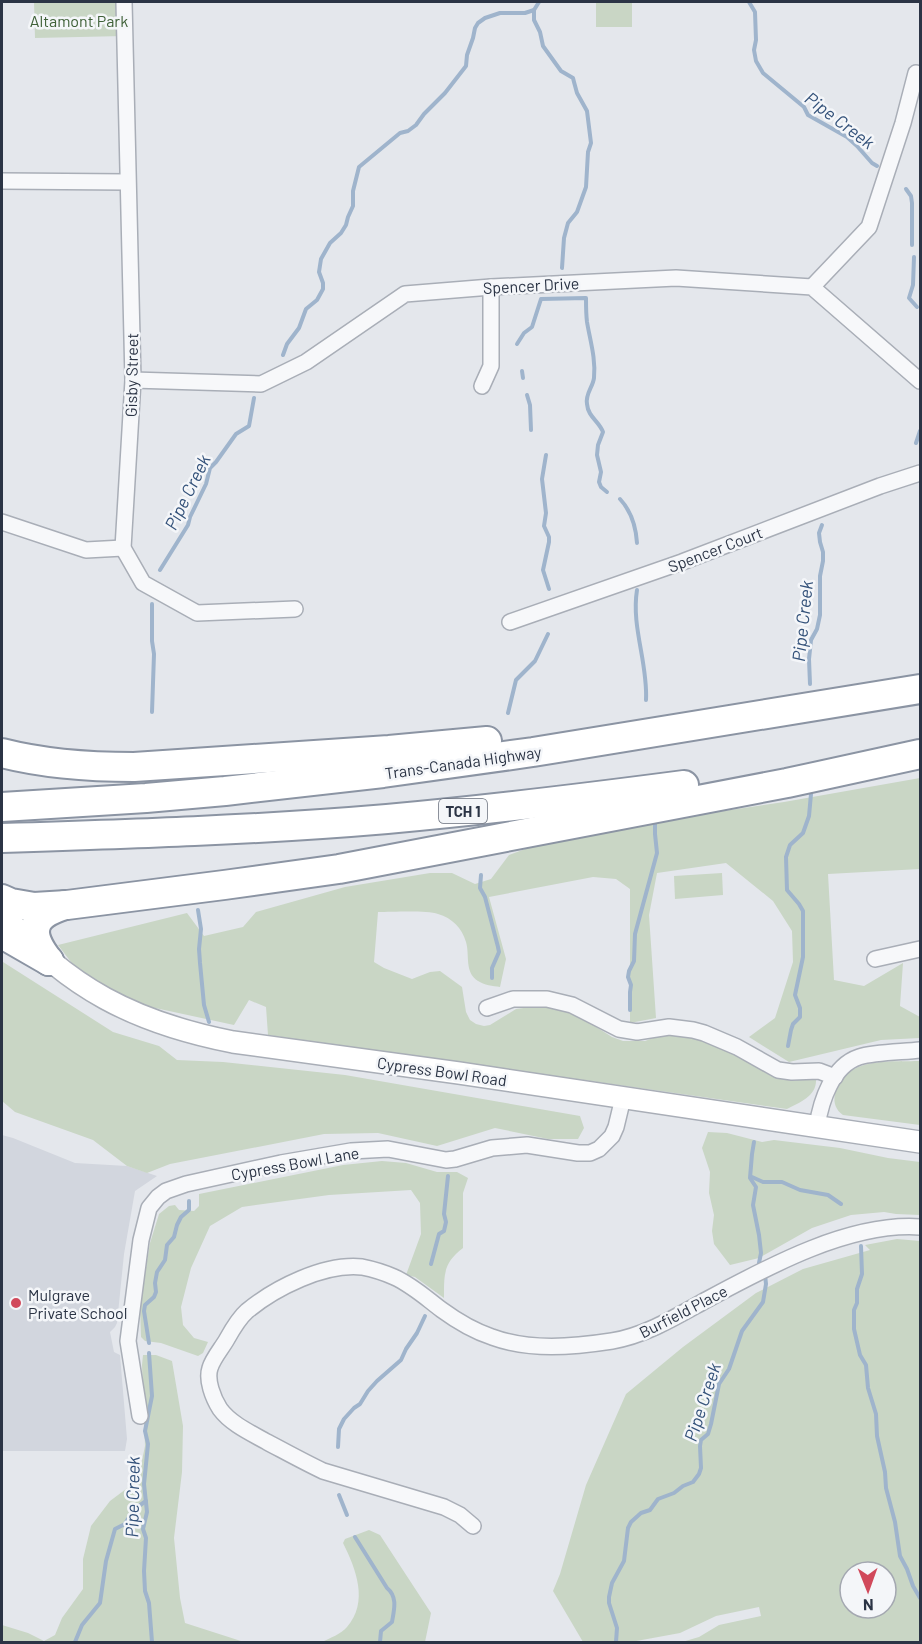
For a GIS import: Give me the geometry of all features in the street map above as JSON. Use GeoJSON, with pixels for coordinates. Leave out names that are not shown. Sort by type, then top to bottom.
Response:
{"type":"FeatureCollection","features":[{"type":"Feature","properties":{"kind":"highway","name":"Trans-Canada Highway"},"geometry":{"type":"LineString","coordinates":[[2,807],[158,797],[372,775],[512,755],[921,689]]}},
{"type":"Feature","properties":{"kind":"highway"},"geometry":{"type":"LineString","coordinates":[[2,753],[63,765],[155,766],[389,750],[723,721]]}},
{"type":"Feature","properties":{"kind":"highway"},"geometry":{"type":"LineString","coordinates":[[2,899],[34,908],[68,905],[369,864],[787,783],[921,752]]}},
{"type":"Feature","properties":{"kind":"highway","name":"TCH 1"},"geometry":{"type":"LineString","coordinates":[[2,838],[227,829],[442,813],[676,786],[921,752]]}},
{"type":"Feature","properties":{"kind":"highway"},"geometry":{"type":"LineString","coordinates":[[49,961],[35,939],[36,925],[46,914],[68,905]]}},
{"type":"Feature","properties":{"kind":"highway"},"geometry":{"type":"LineString","coordinates":[[2,934],[49,961]]}},
{"type":"Feature","properties":{"kind":"street","name":"Gisby Street"},"geometry":{"type":"LineString","coordinates":[[123,548],[133,380],[124,2]]}},
{"type":"Feature","properties":{"kind":"street"},"geometry":{"type":"LineString","coordinates":[[916,73],[903,123],[869,227],[812,287],[921,381]]}},
{"type":"Feature","properties":{"kind":"street"},"geometry":{"type":"LineString","coordinates":[[2,182],[128,182]]}},
{"type":"Feature","properties":{"kind":"street","name":"Spencer Drive"},"geometry":{"type":"LineString","coordinates":[[133,380],[261,384],[306,362],[405,294],[491,287],[676,278],[812,287]]}},
{"type":"Feature","properties":{"kind":"street"},"geometry":{"type":"LineString","coordinates":[[482,387],[491,366],[491,287]]}},
{"type":"Feature","properties":{"kind":"street","name":"Spencer Court"},"geometry":{"type":"LineString","coordinates":[[510,622],[682,562],[880,486],[921,473]]}},
{"type":"Feature","properties":{"kind":"street"},"geometry":{"type":"LineString","coordinates":[[2,522],[86,550],[123,548],[143,583],[197,613],[295,609]]}},
{"type":"Feature","properties":{"kind":"street","name":"Cypress Bowl Road"},"geometry":{"type":"LineString","coordinates":[[2,912],[49,961],[84,987],[129,1011],[161,1024],[206,1036],[233,1042],[721,1111],[921,1142]]}},
{"type":"Feature","properties":{"kind":"street"},"geometry":{"type":"LineString","coordinates":[[876,959],[921,949]]}},
{"type":"Feature","properties":{"kind":"street"},"geometry":{"type":"LineString","coordinates":[[487,1008],[513,999],[554,1000],[572,1005],[619,1029],[637,1032],[669,1027],[693,1030],[738,1047],[778,1070],[819,1071],[835,1077]]}},
{"type":"Feature","properties":{"kind":"street"},"geometry":{"type":"LineString","coordinates":[[816,1126],[820,1108],[835,1077],[850,1062],[860,1057],[921,1050]]}},
{"type":"Feature","properties":{"kind":"street","name":"Cypress Bowl Lane"},"geometry":{"type":"LineString","coordinates":[[140,1416],[128,1341],[141,1240],[149,1208],[166,1191],[216,1177],[351,1151],[388,1149],[446,1160],[492,1148],[526,1145],[590,1153],[599,1149],[612,1136],[623,1098]]}},
{"type":"Feature","properties":{"kind":"street","name":"Burfield Place"},"geometry":{"type":"LineString","coordinates":[[473,1526],[460,1515],[444,1507],[314,1467],[228,1418],[218,1405],[211,1389],[210,1367],[245,1313],[282,1287],[305,1277],[340,1268],[362,1268],[392,1276],[410,1285],[462,1323],[495,1338],[538,1346],[569,1346],[601,1342],[647,1331],[790,1257],[842,1237],[890,1227],[921,1227]]}},
{"type":"Feature","properties":{"kind":"shaded area"},"geometry":{"type":"Polygon","coordinates":[[[2,1135],[75,1163],[127,1166],[157,1176],[135,1191],[124,1254],[117,1323],[110,1332],[114,1352],[120,1355],[127,1439],[125,1451],[2,1451],[2,1135]]]}},
{"type":"Feature","properties":{"kind":"green space","name":"Altamont Park"},"geometry":{"type":"Polygon","coordinates":[[[34,2],[124,2],[124,36],[35,38],[34,2]]]}},
{"type":"Feature","properties":{"kind":"green space"},"geometry":{"type":"Polygon","coordinates":[[[596,2],[632,2],[632,27],[596,27],[596,2]]]}},
{"type":"Feature","properties":{"kind":"green space"},"geometry":{"type":"Polygon","coordinates":[[[920,778],[920,869],[828,874],[834,980],[864,986],[903,963],[900,1006],[920,1017],[920,1038],[881,1040],[789,1062],[749,1037],[775,1018],[793,962],[792,931],[773,901],[726,863],[657,873],[649,915],[656,1018],[630,1023],[630,889],[616,879],[593,877],[489,897],[506,959],[500,987],[483,983],[474,977],[469,968],[464,937],[459,928],[448,918],[426,912],[378,912],[374,962],[412,979],[440,971],[462,987],[466,1012],[470,1020],[476,1024],[490,1025],[516,1009],[546,1007],[566,1011],[582,1018],[612,1037],[623,1041],[645,1041],[664,1034],[703,1039],[746,1060],[771,1076],[793,1081],[816,1079],[816,1085],[811,1094],[787,1109],[268,1035],[266,1007],[249,1000],[234,1025],[132,1003],[74,966],[58,945],[187,913],[204,936],[243,927],[256,912],[345,887],[430,873],[452,873],[475,884],[491,879],[509,855],[563,835],[784,802],[920,778]]]}},
{"type":"Feature","properties":{"kind":"green space"},"geometry":{"type":"Polygon","coordinates":[[[722,873],[723,895],[675,899],[674,876],[722,873]]]}},
{"type":"Feature","properties":{"kind":"green space"},"geometry":{"type":"Polygon","coordinates":[[[3,962],[113,1032],[159,1046],[177,1060],[223,1062],[345,1075],[580,1116],[584,1128],[578,1139],[548,1139],[495,1128],[437,1146],[378,1133],[324,1134],[170,1164],[147,1173],[127,1166],[93,1140],[15,1112],[2,1101],[3,962]]]}},
{"type":"Feature","properties":{"kind":"green space"},"geometry":{"type":"Polygon","coordinates":[[[920,1061],[920,1125],[843,1115],[837,1109],[834,1097],[840,1082],[858,1067],[883,1062],[920,1061]]]}},
{"type":"Feature","properties":{"kind":"green space"},"geometry":{"type":"Polygon","coordinates":[[[708,1132],[727,1133],[762,1142],[774,1140],[840,1148],[920,1162],[920,1215],[884,1212],[851,1215],[812,1228],[759,1258],[730,1265],[714,1244],[712,1231],[714,1215],[709,1193],[710,1172],[702,1148],[708,1132]]]}},
{"type":"Feature","properties":{"kind":"green space"},"geometry":{"type":"Polygon","coordinates":[[[382,1161],[406,1163],[437,1172],[457,1172],[468,1178],[463,1193],[463,1248],[448,1264],[444,1298],[415,1277],[406,1275],[421,1234],[420,1203],[411,1190],[329,1195],[242,1207],[210,1226],[191,1268],[181,1307],[183,1325],[194,1338],[208,1342],[203,1353],[198,1356],[161,1343],[145,1341],[141,1337],[140,1304],[150,1243],[159,1214],[169,1206],[175,1205],[179,1210],[194,1211],[199,1206],[199,1194],[343,1165],[382,1161]]]}},
{"type":"Feature","properties":{"kind":"green space"},"geometry":{"type":"Polygon","coordinates":[[[897,1239],[920,1241],[920,1642],[682,1642],[699,1637],[719,1625],[761,1616],[759,1607],[716,1616],[680,1633],[631,1642],[583,1642],[553,1591],[586,1485],[626,1394],[683,1347],[756,1293],[803,1269],[870,1250],[865,1245],[897,1239]]]}},
{"type":"Feature","properties":{"kind":"green space"},"geometry":{"type":"Polygon","coordinates":[[[143,1355],[156,1355],[172,1361],[183,1426],[182,1472],[174,1538],[185,1623],[244,1642],[2,1642],[2,1625],[44,1641],[55,1635],[62,1618],[83,1589],[83,1559],[91,1526],[110,1501],[138,1480],[145,1446],[143,1355]]]}},
{"type":"Feature","properties":{"kind":"green space"},"geometry":{"type":"Polygon","coordinates":[[[369,1530],[380,1535],[431,1613],[425,1642],[322,1642],[342,1632],[354,1617],[359,1596],[358,1585],[356,1574],[343,1543],[345,1539],[369,1530]]]}},
{"type":"Feature","properties":{"kind":"waterway","name":"Pipe Creek"},"geometry":{"type":"LineString","coordinates":[[539,2],[534,10],[534,20],[543,46],[561,71],[573,78],[577,93],[587,111],[591,143],[588,152],[586,187],[577,212],[568,223],[564,238],[562,268]]}},
{"type":"Feature","properties":{"kind":"waterway","name":"Pipe Creek"},"geometry":{"type":"LineString","coordinates":[[749,2],[755,12],[756,61],[763,73],[804,107],[808,115],[847,137],[877,166]]}},
{"type":"Feature","properties":{"kind":"waterway","name":"Pipe Creek"},"geometry":{"type":"LineString","coordinates":[[283,355],[287,344],[299,328],[306,309],[317,300],[323,289],[319,272],[321,259],[330,243],[346,225],[353,206],[353,191],[359,167],[400,133],[416,125],[445,93],[466,66],[467,55],[478,23],[500,13],[525,13],[534,10]]}},
{"type":"Feature","properties":{"kind":"waterway","name":"Pipe Creek"},"geometry":{"type":"LineString","coordinates":[[906,189],[911,196],[912,203],[912,245]]}},
{"type":"Feature","properties":{"kind":"waterway","name":"Pipe Creek"},"geometry":{"type":"LineString","coordinates":[[914,257],[913,285],[909,298],[917,307]]}},
{"type":"Feature","properties":{"kind":"waterway"},"geometry":{"type":"LineString","coordinates":[[517,344],[524,333],[532,327],[541,299],[586,298],[594,371],[587,404],[589,412],[603,432],[597,455],[601,472],[599,482],[607,492]]}},
{"type":"Feature","properties":{"kind":"waterway","name":"Pipe Creek"},"geometry":{"type":"LineString","coordinates":[[522,371],[523,378]]}},
{"type":"Feature","properties":{"kind":"waterway","name":"Pipe Creek"},"geometry":{"type":"LineString","coordinates":[[527,395],[530,405],[531,430]]}},
{"type":"Feature","properties":{"kind":"waterway","name":"Pipe Creek"},"geometry":{"type":"LineString","coordinates":[[160,570],[188,525],[206,484],[210,468],[236,434],[249,426],[254,398]]}},
{"type":"Feature","properties":{"kind":"waterway","name":"Pipe Creek"},"geometry":{"type":"LineString","coordinates":[[916,443],[920,431]]}},
{"type":"Feature","properties":{"kind":"waterway","name":"Pipe Creek"},"geometry":{"type":"LineString","coordinates":[[546,455],[542,479],[546,513],[544,526],[549,542],[543,570],[549,589]]}},
{"type":"Feature","properties":{"kind":"waterway"},"geometry":{"type":"LineString","coordinates":[[620,499],[632,520],[637,543]]}},
{"type":"Feature","properties":{"kind":"waterway","name":"Pipe Creek"},"geometry":{"type":"LineString","coordinates":[[810,684],[811,640],[817,629],[820,615],[820,576],[823,552],[819,533],[822,525]]}},
{"type":"Feature","properties":{"kind":"waterway"},"geometry":{"type":"LineString","coordinates":[[637,590],[636,618],[645,672],[646,700]]}},
{"type":"Feature","properties":{"kind":"waterway","name":"Pipe Creek"},"geometry":{"type":"LineString","coordinates":[[152,604],[154,654],[152,712]]}},
{"type":"Feature","properties":{"kind":"waterway","name":"Pipe Creek"},"geometry":{"type":"LineString","coordinates":[[508,713],[516,680],[535,661],[548,634]]}},
{"type":"Feature","properties":{"kind":"waterway","name":"Pipe Creek"},"geometry":{"type":"LineString","coordinates":[[788,1046],[793,1024],[800,1017],[800,1008],[795,995],[803,957],[803,911],[787,890],[786,857],[790,845],[803,833],[809,816],[811,794]]}},
{"type":"Feature","properties":{"kind":"waterway"},"geometry":{"type":"LineString","coordinates":[[630,1010],[631,985],[628,977],[634,961],[635,934],[657,853],[655,823]]}},
{"type":"Feature","properties":{"kind":"waterway","name":"Pipe Creek"},"geometry":{"type":"LineString","coordinates":[[481,875],[480,888],[485,897],[499,952],[492,968],[492,978]]}},
{"type":"Feature","properties":{"kind":"waterway","name":"Pipe Creek"},"geometry":{"type":"LineString","coordinates":[[198,910],[204,1005],[209,1022]]}},
{"type":"Feature","properties":{"kind":"waterway","name":"Pipe Creek"},"geometry":{"type":"LineString","coordinates":[[754,1142],[750,1178],[756,1187],[753,1205],[759,1235],[760,1266]]}},
{"type":"Feature","properties":{"kind":"waterway","name":"Pipe Creek"},"geometry":{"type":"LineString","coordinates":[[431,1264],[439,1234],[444,1231],[446,1222],[444,1214],[448,1176]]}},
{"type":"Feature","properties":{"kind":"waterway","name":"Pipe Creek"},"geometry":{"type":"LineString","coordinates":[[752,1177],[763,1182],[782,1182],[800,1190],[828,1195],[841,1204]]}},
{"type":"Feature","properties":{"kind":"waterway","name":"Pipe Creek"},"geometry":{"type":"LineString","coordinates":[[149,1343],[145,1305],[154,1297],[157,1272],[165,1260],[167,1245],[174,1237],[181,1217],[189,1210],[189,1201]]}},
{"type":"Feature","properties":{"kind":"waterway","name":"Pipe Creek"},"geometry":{"type":"LineString","coordinates":[[861,1246],[862,1274],[857,1289],[854,1329],[860,1355],[866,1365],[868,1388],[876,1414],[877,1436],[900,1556],[920,1598]]}},
{"type":"Feature","properties":{"kind":"waterway","name":"Pipe Creek"},"geometry":{"type":"LineString","coordinates":[[616,1642],[617,1628],[609,1597],[612,1583],[624,1561],[628,1528],[641,1513],[650,1510],[658,1499],[693,1482],[699,1474],[701,1440],[708,1434],[719,1384],[729,1369],[742,1331],[763,1302],[765,1275]]}},
{"type":"Feature","properties":{"kind":"waterway","name":"Pipe Creek"},"geometry":{"type":"LineString","coordinates":[[338,1447],[339,1429],[344,1419],[360,1404],[377,1381],[401,1360],[425,1316]]}},
{"type":"Feature","properties":{"kind":"waterway","name":"Pipe Creek"},"geometry":{"type":"LineString","coordinates":[[149,1353],[152,1396],[145,1431],[148,1444],[144,1484],[147,1512],[143,1529],[146,1538],[145,1591],[149,1603],[152,1642]]}},
{"type":"Feature","properties":{"kind":"waterway","name":"Pipe Creek"},"geometry":{"type":"LineString","coordinates":[[339,1495],[347,1515]]}},
{"type":"Feature","properties":{"kind":"waterway"},"geometry":{"type":"LineString","coordinates":[[75,1642],[82,1625],[100,1603],[106,1561],[115,1529],[125,1524],[133,1510],[146,1501]]}},
{"type":"Feature","properties":{"kind":"waterway","name":"Pipe Creek"},"geometry":{"type":"LineString","coordinates":[[355,1537],[393,1595],[392,1622],[381,1631],[380,1642]]}},
{"type":"Feature","properties":{"kind":"place","name":"Mulgrave Private School"},"geometry":{"type":"Point","coordinates":[16,1303]}}]}
